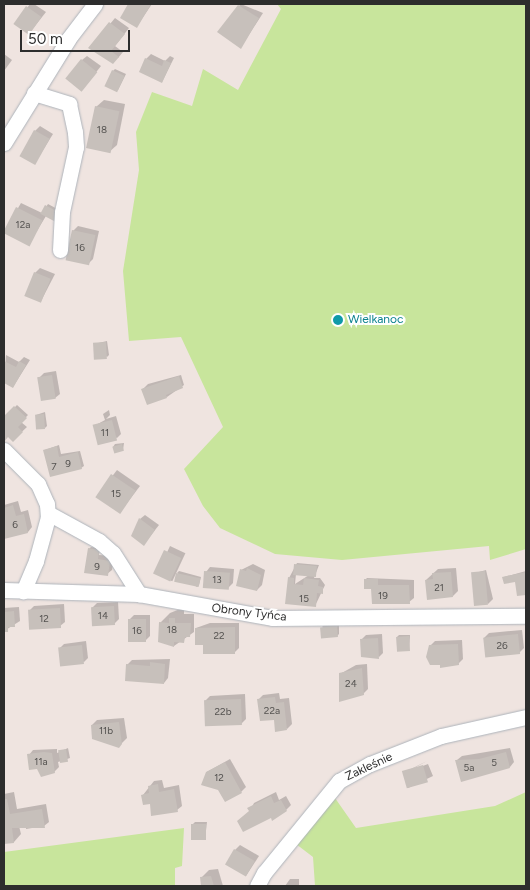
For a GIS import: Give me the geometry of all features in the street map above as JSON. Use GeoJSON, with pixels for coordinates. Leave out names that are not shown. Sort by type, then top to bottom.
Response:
{"type":"FeatureCollection","features":[{"type":"Feature","properties":{"kind":"street"},"geometry":{"type":"LineString","coordinates":[[4,143],[34,93],[95,4]]}},
{"type":"Feature","properties":{"kind":"street"},"geometry":{"type":"LineString","coordinates":[[34,93],[69,104],[75,132],[76,147],[62,212],[60,250]]}},
{"type":"Feature","properties":{"kind":"street"},"geometry":{"type":"LineString","coordinates":[[4,450],[38,484],[48,513],[36,561],[23,591]]}},
{"type":"Feature","properties":{"kind":"street"},"geometry":{"type":"LineString","coordinates":[[48,513],[99,542],[113,553],[139,594]]}},
{"type":"Feature","properties":{"kind":"street","name":"Obrony Tyńca"},"geometry":{"type":"LineString","coordinates":[[4,590],[139,594],[272,618],[526,616]]}},
{"type":"Feature","properties":{"kind":"street","name":"Zakleśnie"},"geometry":{"type":"LineString","coordinates":[[257,886],[264,873],[339,781],[370,764],[441,736],[526,717]]}},
{"type":"Feature","properties":{"kind":"green space"},"geometry":{"type":"Polygon","coordinates":[[[277,4],[526,4],[526,549],[490,560],[489,546],[342,560],[275,554],[220,528],[203,506],[184,469],[223,427],[181,337],[129,341],[123,271],[139,170],[136,132],[152,92],[192,106],[203,69],[238,90],[281,9],[277,4]]]}},
{"type":"Feature","properties":{"kind":"green space"},"geometry":{"type":"Polygon","coordinates":[[[526,792],[526,886],[315,886],[313,857],[296,844],[335,798],[356,828],[495,806],[526,792]]]}},
{"type":"Feature","properties":{"kind":"green space"},"geometry":{"type":"Polygon","coordinates":[[[184,828],[182,866],[175,868],[175,886],[4,886],[4,852],[184,828]]]}},
{"type":"Feature","properties":{"kind":"building"},"geometry":{"type":"Polygon","coordinates":[[[128,4],[151,4],[137,28],[120,18],[128,4]]]}},
{"type":"Feature","properties":{"kind":"building"},"geometry":{"type":"Polygon","coordinates":[[[238,5],[259,18],[241,49],[217,32],[238,5]]]}},
{"type":"Feature","properties":{"kind":"building"},"geometry":{"type":"Polygon","coordinates":[[[26,6],[42,17],[29,35],[13,24],[26,6]]]}},
{"type":"Feature","properties":{"kind":"building"},"geometry":{"type":"Polygon","coordinates":[[[109,22],[125,34],[111,51],[119,57],[113,64],[88,48],[109,22]]]}},
{"type":"Feature","properties":{"kind":"building"},"geometry":{"type":"Polygon","coordinates":[[[145,58],[162,66],[164,60],[171,63],[162,83],[139,72],[145,58]]]}},
{"type":"Feature","properties":{"kind":"building"},"geometry":{"type":"Polygon","coordinates":[[[81,59],[97,72],[82,92],[65,78],[81,59]]]}},
{"type":"Feature","properties":{"kind":"building"},"geometry":{"type":"Polygon","coordinates":[[[112,70],[125,76],[117,92],[104,86],[112,70]]]}},
{"type":"Feature","properties":{"kind":"building"},"geometry":{"type":"Polygon","coordinates":[[[95,106],[119,111],[111,153],[86,148],[95,106]]]}},
{"type":"Feature","properties":{"kind":"building"},"geometry":{"type":"Polygon","coordinates":[[[34,130],[50,139],[35,165],[19,156],[34,130]]]}},
{"type":"Feature","properties":{"kind":"building"},"geometry":{"type":"Polygon","coordinates":[[[45,205],[60,213],[55,222],[40,214],[45,205]]]}},
{"type":"Feature","properties":{"kind":"building"},"geometry":{"type":"Polygon","coordinates":[[[16,207],[43,221],[30,246],[4,233],[16,207]]]}},
{"type":"Feature","properties":{"kind":"building"},"geometry":{"type":"Polygon","coordinates":[[[72,230],[95,235],[89,265],[66,260],[72,230]]]}},
{"type":"Feature","properties":{"kind":"building"},"geometry":{"type":"Polygon","coordinates":[[[34,272],[51,279],[41,303],[24,296],[34,272]]]}},
{"type":"Feature","properties":{"kind":"building"},"geometry":{"type":"Polygon","coordinates":[[[106,342],[107,359],[94,360],[93,343],[106,342]]]}},
{"type":"Feature","properties":{"kind":"building"},"geometry":{"type":"Polygon","coordinates":[[[4,361],[16,367],[19,361],[26,365],[13,388],[4,383],[4,361]]]}},
{"type":"Feature","properties":{"kind":"building"},"geometry":{"type":"Polygon","coordinates":[[[52,375],[56,399],[41,401],[37,377],[52,375]]]}},
{"type":"Feature","properties":{"kind":"building"},"geometry":{"type":"Polygon","coordinates":[[[179,376],[183,388],[166,395],[167,398],[147,405],[141,389],[179,376]]]}},
{"type":"Feature","properties":{"kind":"building"},"geometry":{"type":"Polygon","coordinates":[[[14,406],[27,418],[18,427],[23,432],[13,442],[8,437],[4,442],[4,416],[14,406]]]}},
{"type":"Feature","properties":{"kind":"building"},"geometry":{"type":"Polygon","coordinates":[[[44,414],[45,429],[36,430],[35,415],[44,414]]]}},
{"type":"Feature","properties":{"kind":"building"},"geometry":{"type":"Polygon","coordinates":[[[112,420],[117,440],[98,445],[93,425],[112,420]]]}},
{"type":"Feature","properties":{"kind":"building"},"geometry":{"type":"Polygon","coordinates":[[[122,444],[124,451],[114,453],[112,447],[122,444]]]}},
{"type":"Feature","properties":{"kind":"building"},"geometry":{"type":"Polygon","coordinates":[[[57,446],[59,457],[78,452],[82,469],[50,477],[43,450],[57,446]]]}},
{"type":"Feature","properties":{"kind":"building"},"geometry":{"type":"Polygon","coordinates":[[[111,474],[136,491],[120,514],[95,497],[111,474]]]}},
{"type":"Feature","properties":{"kind":"building"},"geometry":{"type":"Polygon","coordinates":[[[13,505],[16,516],[24,514],[28,533],[4,539],[4,508],[13,505]]]}},
{"type":"Feature","properties":{"kind":"building"},"geometry":{"type":"Polygon","coordinates":[[[139,518],[155,530],[144,546],[131,536],[139,518]]]}},
{"type":"Feature","properties":{"kind":"building"},"geometry":{"type":"Polygon","coordinates":[[[88,548],[99,550],[98,559],[110,561],[108,576],[84,573],[88,548]]]}},
{"type":"Feature","properties":{"kind":"building"},"geometry":{"type":"Polygon","coordinates":[[[164,550],[181,558],[170,582],[153,574],[164,550]]]}},
{"type":"Feature","properties":{"kind":"building"},"geometry":{"type":"Polygon","coordinates":[[[294,564],[317,566],[316,577],[293,575],[294,564]]]}},
{"type":"Feature","properties":{"kind":"building"},"geometry":{"type":"Polygon","coordinates":[[[247,568],[261,575],[257,591],[236,586],[240,569],[246,571],[247,568]]]}},
{"type":"Feature","properties":{"kind":"building"},"geometry":{"type":"Polygon","coordinates":[[[204,571],[230,573],[229,590],[203,588],[204,571]]]}},
{"type":"Feature","properties":{"kind":"building"},"geometry":{"type":"Polygon","coordinates":[[[485,571],[488,605],[474,606],[471,572],[485,571]]]}},
{"type":"Feature","properties":{"kind":"building"},"geometry":{"type":"Polygon","coordinates":[[[451,572],[453,597],[427,600],[425,580],[433,579],[432,573],[451,572]]]}},
{"type":"Feature","properties":{"kind":"building"},"geometry":{"type":"Polygon","coordinates":[[[526,572],[526,595],[517,596],[515,582],[504,584],[502,577],[526,572]]]}},
{"type":"Feature","properties":{"kind":"building"},"geometry":{"type":"Polygon","coordinates":[[[176,573],[200,578],[199,587],[174,582],[176,573]]]}},
{"type":"Feature","properties":{"kind":"building"},"geometry":{"type":"Polygon","coordinates":[[[288,577],[294,578],[294,584],[303,585],[304,578],[319,580],[318,586],[323,587],[323,594],[317,593],[316,607],[285,604],[288,577]]]}},
{"type":"Feature","properties":{"kind":"building"},"geometry":{"type":"Polygon","coordinates":[[[364,579],[378,579],[378,585],[409,585],[410,604],[372,604],[371,589],[364,589],[364,579]]]}},
{"type":"Feature","properties":{"kind":"building"},"geometry":{"type":"Polygon","coordinates":[[[114,606],[115,625],[92,626],[91,607],[114,606]]]}},
{"type":"Feature","properties":{"kind":"building"},"geometry":{"type":"Polygon","coordinates":[[[60,608],[61,628],[29,630],[28,610],[60,608]]]}},
{"type":"Feature","properties":{"kind":"building"},"geometry":{"type":"Polygon","coordinates":[[[14,611],[15,627],[8,627],[8,632],[4,632],[4,612],[14,611]]]}},
{"type":"Feature","properties":{"kind":"building"},"geometry":{"type":"Polygon","coordinates":[[[169,618],[175,618],[175,623],[191,623],[190,637],[185,637],[184,643],[174,642],[174,647],[158,642],[159,622],[169,623],[169,618]]]}},
{"type":"Feature","properties":{"kind":"building"},"geometry":{"type":"Polygon","coordinates":[[[128,619],[146,619],[146,642],[128,642],[128,619]]]}},
{"type":"Feature","properties":{"kind":"building"},"geometry":{"type":"Polygon","coordinates":[[[337,626],[338,637],[321,638],[320,627],[337,626]]]}},
{"type":"Feature","properties":{"kind":"building"},"geometry":{"type":"Polygon","coordinates":[[[235,627],[235,654],[203,654],[203,645],[195,645],[195,628],[235,627]]]}},
{"type":"Feature","properties":{"kind":"building"},"geometry":{"type":"Polygon","coordinates":[[[518,634],[520,654],[485,658],[483,638],[518,634]]]}},
{"type":"Feature","properties":{"kind":"building"},"geometry":{"type":"Polygon","coordinates":[[[409,636],[410,651],[397,652],[396,637],[409,636]]]}},
{"type":"Feature","properties":{"kind":"building"},"geometry":{"type":"Polygon","coordinates":[[[378,638],[379,659],[361,657],[360,639],[378,638]]]}},
{"type":"Feature","properties":{"kind":"building"},"geometry":{"type":"Polygon","coordinates":[[[458,644],[459,665],[440,668],[440,665],[430,665],[426,657],[429,645],[458,644]]]}},
{"type":"Feature","properties":{"kind":"building"},"geometry":{"type":"Polygon","coordinates":[[[82,645],[84,664],[60,666],[58,648],[82,645]]]}},
{"type":"Feature","properties":{"kind":"building"},"geometry":{"type":"Polygon","coordinates":[[[150,662],[165,664],[164,684],[125,681],[126,664],[150,666],[150,662]]]}},
{"type":"Feature","properties":{"kind":"building"},"geometry":{"type":"Polygon","coordinates":[[[362,668],[364,695],[339,702],[339,673],[362,668]]]}},
{"type":"Feature","properties":{"kind":"building"},"geometry":{"type":"Polygon","coordinates":[[[275,697],[276,703],[284,702],[287,730],[275,732],[274,720],[260,721],[257,699],[275,697]]]}},
{"type":"Feature","properties":{"kind":"building"},"geometry":{"type":"Polygon","coordinates":[[[241,699],[242,725],[205,726],[204,700],[241,699]]]}},
{"type":"Feature","properties":{"kind":"building"},"geometry":{"type":"Polygon","coordinates":[[[119,722],[122,744],[119,748],[92,739],[91,725],[119,722]]]}},
{"type":"Feature","properties":{"kind":"building"},"geometry":{"type":"Polygon","coordinates":[[[66,749],[68,762],[60,763],[58,750],[66,749]]]}},
{"type":"Feature","properties":{"kind":"building"},"geometry":{"type":"Polygon","coordinates":[[[506,752],[510,768],[461,782],[455,760],[479,759],[506,752]]]}},
{"type":"Feature","properties":{"kind":"building"},"geometry":{"type":"Polygon","coordinates":[[[52,753],[55,773],[41,777],[37,769],[29,770],[27,754],[52,753]]]}},
{"type":"Feature","properties":{"kind":"building"},"geometry":{"type":"Polygon","coordinates":[[[225,762],[242,793],[225,802],[218,790],[201,785],[206,772],[225,762]]]}},
{"type":"Feature","properties":{"kind":"building"},"geometry":{"type":"Polygon","coordinates":[[[423,765],[428,782],[407,788],[402,771],[423,765]]]}},
{"type":"Feature","properties":{"kind":"building"},"geometry":{"type":"Polygon","coordinates":[[[158,784],[159,792],[174,789],[178,812],[151,816],[150,804],[143,805],[141,795],[149,793],[148,786],[158,784]]]}},
{"type":"Feature","properties":{"kind":"building"},"geometry":{"type":"Polygon","coordinates":[[[271,796],[274,803],[281,800],[287,811],[272,821],[271,818],[243,832],[237,821],[249,811],[247,808],[271,796]]]}},
{"type":"Feature","properties":{"kind":"building"},"geometry":{"type":"Polygon","coordinates":[[[4,799],[7,799],[10,814],[42,809],[45,828],[12,828],[14,843],[4,844],[4,799]]]}},
{"type":"Feature","properties":{"kind":"building"},"geometry":{"type":"Polygon","coordinates":[[[191,824],[206,824],[206,840],[191,840],[191,824]]]}},
{"type":"Feature","properties":{"kind":"building"},"geometry":{"type":"Polygon","coordinates":[[[234,849],[255,861],[246,877],[225,865],[234,849]]]}},
{"type":"Feature","properties":{"kind":"building"},"geometry":{"type":"Polygon","coordinates":[[[211,876],[214,886],[201,886],[200,877],[211,876]]]}},
{"type":"Feature","properties":{"kind":"place","name":"Wielkanoc"},"geometry":{"type":"Point","coordinates":[338,320]}}]}
